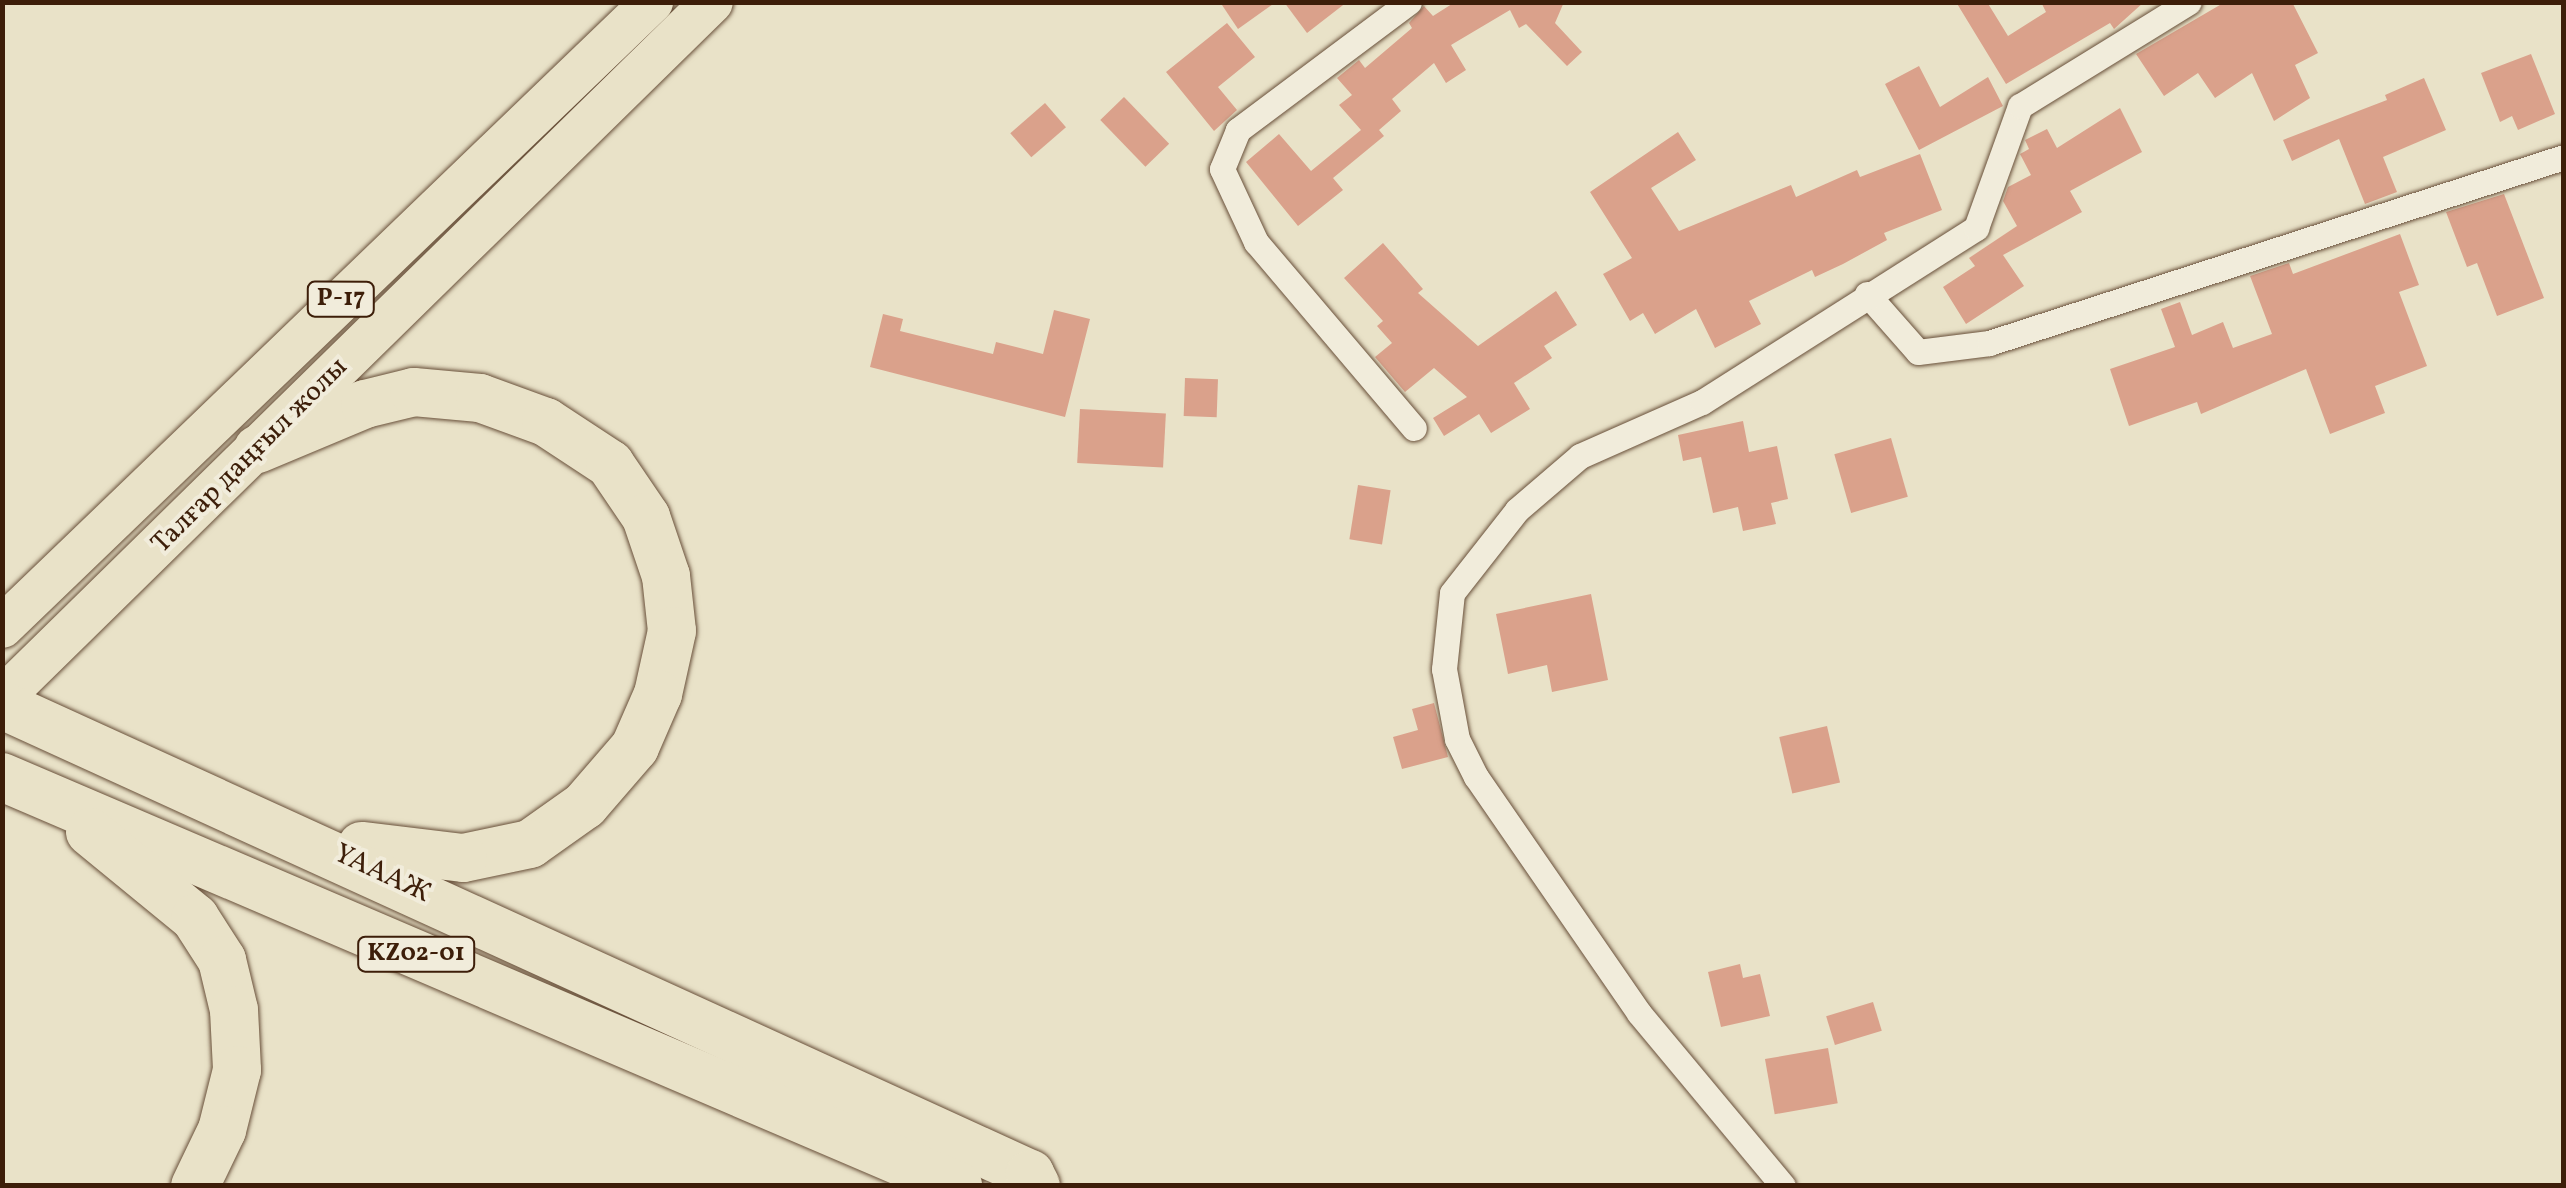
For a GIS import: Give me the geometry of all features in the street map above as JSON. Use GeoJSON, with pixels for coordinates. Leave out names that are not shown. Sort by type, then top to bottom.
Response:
{"type":"FeatureCollection","features":[{"type":"Feature","properties":{"kind":"highway"},"geometry":{"type":"LineString","coordinates":[[258,449],[366,404],[414,392],[480,398],[546,422],[610,464],[646,517],[666,576],[672,631],[658,694],[635,747],[585,805],[530,844],[464,858],[423,856],[294,834]]}},
{"type":"Feature","properties":{"kind":"highway","name":"ҮАААЖ"},"geometry":{"type":"LineString","coordinates":[[2,702],[814,1074],[1040,1182]]}},
{"type":"Feature","properties":{"kind":"highway"},"geometry":{"type":"LineString","coordinates":[[24,786],[195,918],[222,960],[234,1010],[236,1070],[222,1130],[194,1186]]}},
{"type":"Feature","properties":{"kind":"highway","name":"KZ02-01"},"geometry":{"type":"LineString","coordinates":[[24,786],[958,1186]]}},
{"type":"Feature","properties":{"kind":"main road","name":"Талғар даңғыл жолы"},"geometry":{"type":"LineString","coordinates":[[17,613],[652,2]]}},
{"type":"Feature","properties":{"kind":"main road","name":"Талғар даңғыл жолы"},"geometry":{"type":"LineString","coordinates":[[2,702],[712,2]]}},
{"type":"Feature","properties":{"kind":"street"},"geometry":{"type":"LineString","coordinates":[[1409,2],[1238,130],[1222,169],[1256,242],[1414,428]]}},
{"type":"Feature","properties":{"kind":"street"},"geometry":{"type":"LineString","coordinates":[[1783,1186],[1640,1014],[1476,777],[1458,739],[1444,668],[1452,593],[1518,510],[1580,456],[1702,402],[1976,228],[2020,106],[2189,2]]}},
{"type":"Feature","properties":{"kind":"street"},"geometry":{"type":"LineString","coordinates":[[1867,294],[1918,352],[1989,343],[2564,157]]}},
{"type":"Feature","properties":{"kind":"building"},"geometry":{"type":"Polygon","coordinates":[[[1220,2],[1276,2],[1238,29],[1220,2]]]}},
{"type":"Feature","properties":{"kind":"building"},"geometry":{"type":"Polygon","coordinates":[[[1284,2],[1347,2],[1307,33],[1284,2]]]}},
{"type":"Feature","properties":{"kind":"building"},"geometry":{"type":"Polygon","coordinates":[[[1455,2],[1564,2],[1555,23],[1582,52],[1567,66],[1526,24],[1519,28],[1510,10],[1451,45],[1466,70],[1446,83],[1434,63],[1392,99],[1401,111],[1379,130],[1384,136],[1333,178],[1343,190],[1298,226],[1246,162],[1279,134],[1311,171],[1361,130],[1339,105],[1352,95],[1337,78],[1359,60],[1365,68],[1412,28],[1409,23],[1424,6],[1433,16],[1455,2]]]}},
{"type":"Feature","properties":{"kind":"building"},"geometry":{"type":"Polygon","coordinates":[[[1956,2],[1987,2],[2008,36],[2046,12],[2041,2],[2144,2],[2114,29],[2110,23],[2006,84],[1956,2]]]}},
{"type":"Feature","properties":{"kind":"building"},"geometry":{"type":"Polygon","coordinates":[[[2225,2],[2292,2],[2318,53],[2295,65],[2310,98],[2274,121],[2252,73],[2215,98],[2198,73],[2164,96],[2136,54],[2225,2]]]}},
{"type":"Feature","properties":{"kind":"building"},"geometry":{"type":"Polygon","coordinates":[[[1227,23],[1255,57],[1218,87],[1237,110],[1214,131],[1166,72],[1227,23]]]}},
{"type":"Feature","properties":{"kind":"building"},"geometry":{"type":"Polygon","coordinates":[[[2531,54],[2555,114],[2518,130],[2512,116],[2500,122],[2481,73],[2531,54]]]}},
{"type":"Feature","properties":{"kind":"building"},"geometry":{"type":"Polygon","coordinates":[[[1919,66],[1940,107],[1988,77],[2003,106],[1919,150],[1885,84],[1919,66]]]}},
{"type":"Feature","properties":{"kind":"building"},"geometry":{"type":"Polygon","coordinates":[[[2424,78],[2446,130],[2383,157],[2397,192],[2365,204],[2339,139],[2292,161],[2283,140],[2387,100],[2385,95],[2424,78]]]}},
{"type":"Feature","properties":{"kind":"building"},"geometry":{"type":"Polygon","coordinates":[[[1124,97],[1169,144],[1145,167],[1100,120],[1124,97]]]}},
{"type":"Feature","properties":{"kind":"building"},"geometry":{"type":"Polygon","coordinates":[[[1045,103],[1066,127],[1031,157],[1010,133],[1045,103]]]}},
{"type":"Feature","properties":{"kind":"building"},"geometry":{"type":"Polygon","coordinates":[[[2120,108],[2142,152],[2070,191],[2082,212],[2003,255],[2024,286],[1966,324],[1943,287],[1975,266],[1969,258],[2017,226],[2003,201],[2008,187],[2031,175],[2020,154],[2029,149],[2025,140],[2047,129],[2057,148],[2120,108]]]}},
{"type":"Feature","properties":{"kind":"building"},"geometry":{"type":"Polygon","coordinates":[[[1678,132],[1696,160],[1651,188],[1679,231],[1791,185],[1796,197],[1857,170],[1860,177],[1920,154],[1942,210],[1884,233],[1887,240],[1843,264],[1815,277],[1812,270],[1749,301],[1761,324],[1715,348],[1696,309],[1655,334],[1643,313],[1630,321],[1603,274],[1632,258],[1590,192],[1678,132]]]}},
{"type":"Feature","properties":{"kind":"building"},"geometry":{"type":"Polygon","coordinates":[[[2504,194],[2544,298],[2497,316],[2477,263],[2467,267],[2446,212],[2504,194]]]}},
{"type":"Feature","properties":{"kind":"building"},"geometry":{"type":"Polygon","coordinates":[[[2400,234],[2419,285],[2399,292],[2427,366],[2375,386],[2385,413],[2330,434],[2306,369],[2201,414],[2197,402],[2129,426],[2110,369],[2175,347],[2161,309],[2180,302],[2192,335],[2223,322],[2233,348],[2272,334],[2250,276],[2289,263],[2293,274],[2400,234]]]}},
{"type":"Feature","properties":{"kind":"building"},"geometry":{"type":"Polygon","coordinates":[[[1383,243],[1423,289],[1418,293],[1478,346],[1556,291],[1577,325],[1544,346],[1552,358],[1514,383],[1530,409],[1491,433],[1479,414],[1444,436],[1433,418],[1467,397],[1434,368],[1405,392],[1375,357],[1392,343],[1377,326],[1383,321],[1344,278],[1383,243]]]}},
{"type":"Feature","properties":{"kind":"building"},"geometry":{"type":"Polygon","coordinates":[[[1054,310],[1090,319],[1065,417],[870,367],[883,314],[903,319],[900,331],[993,354],[996,342],[1043,354],[1054,310]]]}},
{"type":"Feature","properties":{"kind":"building"},"geometry":{"type":"Polygon","coordinates":[[[1185,378],[1218,379],[1217,417],[1184,416],[1185,378]]]}},
{"type":"Feature","properties":{"kind":"building"},"geometry":{"type":"Polygon","coordinates":[[[1080,409],[1166,414],[1163,467],[1077,463],[1080,409]]]}},
{"type":"Feature","properties":{"kind":"building"},"geometry":{"type":"Polygon","coordinates":[[[1743,421],[1749,452],[1777,446],[1788,499],[1771,503],[1776,524],[1743,531],[1738,507],[1713,513],[1701,457],[1683,461],[1678,435],[1743,421]]]}},
{"type":"Feature","properties":{"kind":"building"},"geometry":{"type":"Polygon","coordinates":[[[1891,438],[1908,497],[1851,513],[1834,454],[1891,438]]]}},
{"type":"Feature","properties":{"kind":"building"},"geometry":{"type":"Polygon","coordinates":[[[1358,485],[1391,490],[1382,544],[1349,539],[1358,485]]]}},
{"type":"Feature","properties":{"kind":"building"},"geometry":{"type":"Polygon","coordinates":[[[1591,594],[1608,680],[1552,692],[1547,665],[1508,674],[1496,614],[1591,594]]]}},
{"type":"Feature","properties":{"kind":"building"},"geometry":{"type":"Polygon","coordinates":[[[1434,703],[1448,757],[1402,769],[1393,737],[1418,730],[1412,709],[1434,703]]]}},
{"type":"Feature","properties":{"kind":"building"},"geometry":{"type":"Polygon","coordinates":[[[1827,726],[1840,783],[1792,794],[1779,737],[1827,726]]]}},
{"type":"Feature","properties":{"kind":"building"},"geometry":{"type":"Polygon","coordinates":[[[1740,964],[1743,978],[1760,974],[1770,1016],[1721,1027],[1708,972],[1740,964]]]}},
{"type":"Feature","properties":{"kind":"building"},"geometry":{"type":"Polygon","coordinates":[[[1873,1002],[1882,1031],[1835,1045],[1826,1016],[1873,1002]]]}},
{"type":"Feature","properties":{"kind":"building"},"geometry":{"type":"Polygon","coordinates":[[[1828,1048],[1838,1103],[1775,1114],[1765,1059],[1828,1048]]]}}]}
